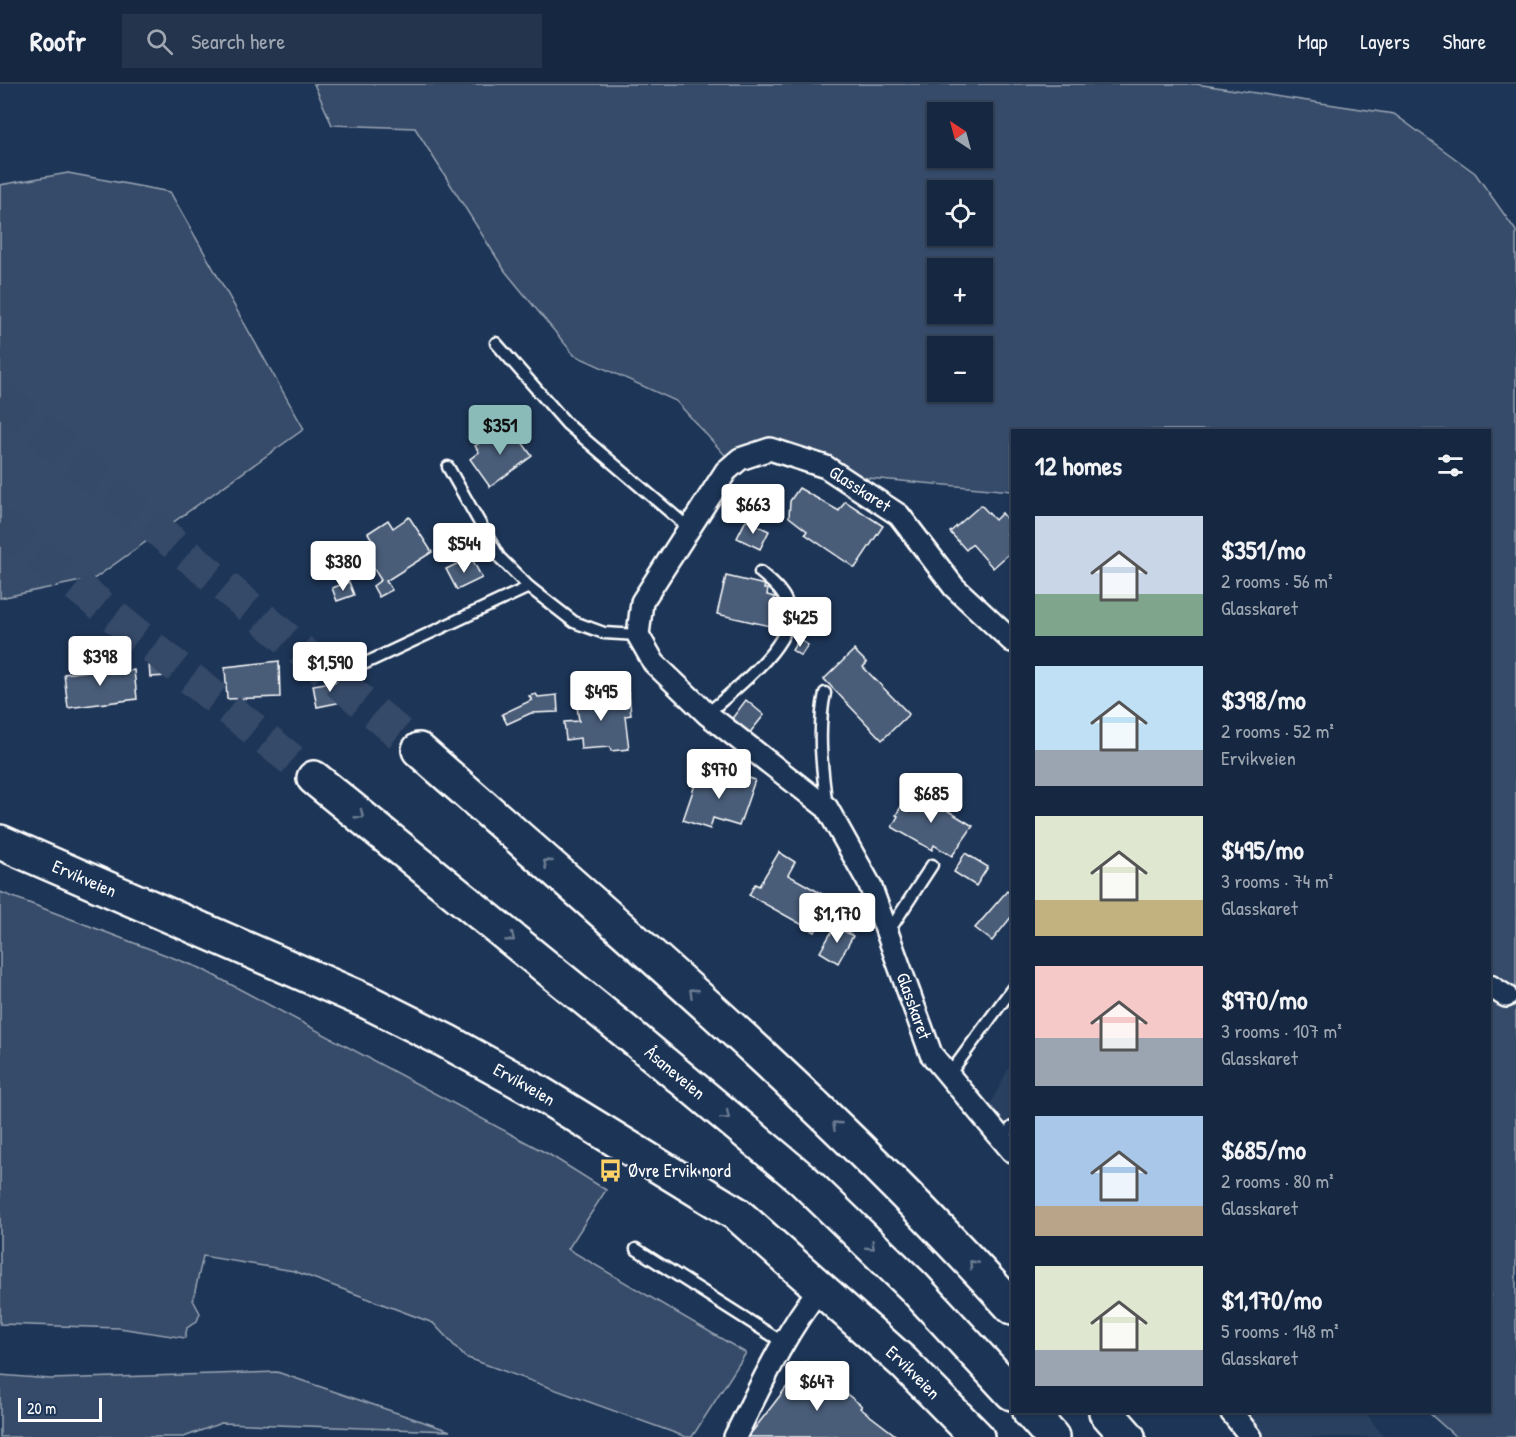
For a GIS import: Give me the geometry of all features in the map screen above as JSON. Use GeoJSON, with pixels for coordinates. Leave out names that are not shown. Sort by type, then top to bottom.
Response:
{"type":"FeatureCollection","features":[{"type":"Feature","properties":{"kind":"main road"},"geometry":{"type":"LineString","coordinates":[[419,750],[677,977],[844,1132],[958,1247],[1011,1306]]}},
{"type":"Feature","properties":{"kind":"main road","name":"Åsaneveien"},"geometry":{"type":"LineString","coordinates":[[314,778],[622,1028],[801,1179],[913,1286],[1011,1392]]}},
{"type":"Feature","properties":{"kind":"main road","name":"Ervikveien"},"geometry":{"type":"LineString","coordinates":[[0,842],[366,1001],[446,1041],[533,1089],[737,1214],[813,1297],[903,1362],[977,1437]]}},
{"type":"Feature","properties":{"kind":"main road"},"geometry":{"type":"LineString","coordinates":[[1031,1413],[1052,1437]]}},
{"type":"Feature","properties":{"kind":"main road"},"geometry":{"type":"LineString","coordinates":[[1107,1413],[1128,1437]]}},
{"type":"Feature","properties":{"kind":"street","name":"Glasskaret"},"geometry":{"type":"LineString","coordinates":[[1009,1139],[948,1076],[931,1054],[870,885],[827,808],[707,714],[654,663],[638,635],[642,602],[691,529],[726,471],[740,459],[770,449],[826,467],[899,515],[954,587],[1011,640]]}},
{"type":"Feature","properties":{"kind":"street"},"geometry":{"type":"LineString","coordinates":[[735,1437],[784,1343],[813,1297]]}},
{"type":"Feature","properties":{"kind":"street"},"geometry":{"type":"LineString","coordinates":[[1232,1413],[1251,1437]]}},
{"type":"Feature","properties":{"kind":"lane"},"geometry":{"type":"LineString","coordinates":[[496,343],[581,437],[691,529]]}},
{"type":"Feature","properties":{"kind":"lane"},"geometry":{"type":"LineString","coordinates":[[448,467],[499,557],[529,586],[574,622],[604,633],[638,635]]}},
{"type":"Feature","properties":{"kind":"lane"},"geometry":{"type":"LineString","coordinates":[[707,714],[776,648],[788,627],[790,611],[784,597],[776,586],[760,572]]}},
{"type":"Feature","properties":{"kind":"lane"},"geometry":{"type":"LineString","coordinates":[[355,668],[529,586]]}},
{"type":"Feature","properties":{"kind":"lane","name":"Glasskaret"},"geometry":{"type":"LineString","coordinates":[[825,693],[822,706],[821,768],[827,808]]}},
{"type":"Feature","properties":{"kind":"lane"},"geometry":{"type":"LineString","coordinates":[[886,934],[932,865]]}},
{"type":"Feature","properties":{"kind":"lane"},"geometry":{"type":"LineString","coordinates":[[948,1076],[1011,990]]}},
{"type":"Feature","properties":{"kind":"lane"},"geometry":{"type":"LineString","coordinates":[[636,1249],[784,1343]]}},
{"type":"Feature","properties":{"kind":"shaded area"},"geometry":{"type":"Polygon","coordinates":[[[314,84],[1196,84],[1394,114],[1475,173],[1516,231],[1516,1437],[1456,1437],[1429,1413],[1491,1413],[1491,429],[1011,429],[1011,491],[857,477],[794,446],[733,464],[676,401],[574,355],[505,271],[415,128],[332,125],[314,84]]]}},
{"type":"Feature","properties":{"kind":"shaded area"},"geometry":{"type":"Polygon","coordinates":[[[68,173],[170,192],[304,429],[95,578],[0,598],[0,185],[68,173]]]}},
{"type":"Feature","properties":{"kind":"shaded area"},"geometry":{"type":"Polygon","coordinates":[[[0,892],[200,968],[550,1155],[606,1190],[568,1249],[746,1353],[692,1437],[686,1437],[465,1357],[433,1323],[294,1271],[203,1256],[193,1300],[200,1313],[197,1321],[187,1328],[185,1338],[119,1328],[0,1324],[0,892]]]}},
{"type":"Feature","properties":{"kind":"shaded area"},"geometry":{"type":"Polygon","coordinates":[[[1011,1063],[1011,1134],[989,1107],[1011,1063]]]}},
{"type":"Feature","properties":{"kind":"shaded area"},"geometry":{"type":"Polygon","coordinates":[[[277,1372],[450,1431],[221,1423],[184,1437],[0,1437],[0,1375],[50,1379],[277,1372]]]}},
{"type":"Feature","properties":{"kind":"shaded area"},"geometry":{"type":"Polygon","coordinates":[[[1244,1413],[1366,1413],[1384,1437],[1263,1437],[1244,1413]]]}},
{"type":"Feature","properties":{"kind":"building"},"geometry":{"type":"Polygon","coordinates":[[[512,428],[532,456],[490,487],[470,459],[479,452],[475,446],[494,433],[498,438],[512,428]]]}},
{"type":"Feature","properties":{"kind":"building"},"geometry":{"type":"Polygon","coordinates":[[[799,488],[839,511],[845,501],[883,526],[855,568],[805,534],[807,531],[789,517],[790,501],[799,488]]]}},
{"type":"Feature","properties":{"kind":"building"},"geometry":{"type":"Polygon","coordinates":[[[981,505],[995,520],[1002,513],[1011,525],[1007,534],[1011,539],[1011,552],[993,568],[972,544],[966,550],[950,532],[981,505]]]}},
{"type":"Feature","properties":{"kind":"building"},"geometry":{"type":"Polygon","coordinates":[[[409,517],[432,552],[386,581],[392,590],[379,597],[373,586],[381,580],[364,553],[375,545],[368,533],[388,520],[393,528],[409,517]]]}},
{"type":"Feature","properties":{"kind":"building"},"geometry":{"type":"Polygon","coordinates":[[[746,520],[769,531],[760,549],[737,538],[746,520]]]}},
{"type":"Feature","properties":{"kind":"building"},"geometry":{"type":"Polygon","coordinates":[[[471,557],[482,578],[457,590],[446,569],[471,557]]]}},
{"type":"Feature","properties":{"kind":"building"},"geometry":{"type":"Polygon","coordinates":[[[726,576],[765,585],[764,589],[768,589],[767,595],[775,597],[771,613],[782,615],[779,628],[717,614],[726,576]]]}},
{"type":"Feature","properties":{"kind":"building"},"geometry":{"type":"Polygon","coordinates":[[[349,582],[354,595],[337,601],[332,588],[349,582]]]}},
{"type":"Feature","properties":{"kind":"building"},"geometry":{"type":"Polygon","coordinates":[[[799,639],[808,645],[801,656],[792,650],[799,639]]]}},
{"type":"Feature","properties":{"kind":"building"},"geometry":{"type":"Polygon","coordinates":[[[854,650],[867,663],[863,667],[909,714],[882,740],[824,679],[854,650]]]}},
{"type":"Feature","properties":{"kind":"building"},"geometry":{"type":"Polygon","coordinates":[[[279,661],[280,697],[227,699],[225,667],[279,661]]]}},
{"type":"Feature","properties":{"kind":"building"},"geometry":{"type":"Polygon","coordinates":[[[167,662],[168,676],[150,677],[149,663],[167,662]]]}},
{"type":"Feature","properties":{"kind":"building"},"geometry":{"type":"Polygon","coordinates":[[[111,668],[111,673],[134,670],[137,699],[68,708],[64,674],[111,668]]]}},
{"type":"Feature","properties":{"kind":"building"},"geometry":{"type":"Polygon","coordinates":[[[343,680],[347,701],[317,707],[313,685],[343,680]]]}},
{"type":"Feature","properties":{"kind":"building"},"geometry":{"type":"Polygon","coordinates":[[[629,693],[631,715],[625,716],[629,749],[611,751],[610,747],[581,749],[580,738],[566,740],[564,722],[579,721],[576,699],[629,693]]]}},
{"type":"Feature","properties":{"kind":"building"},"geometry":{"type":"Polygon","coordinates":[[[536,694],[538,697],[557,695],[558,712],[531,713],[507,724],[502,714],[532,700],[529,696],[536,694]]]}},
{"type":"Feature","properties":{"kind":"building"},"geometry":{"type":"Polygon","coordinates":[[[746,700],[764,715],[748,735],[730,721],[746,700]]]}},
{"type":"Feature","properties":{"kind":"building"},"geometry":{"type":"Polygon","coordinates":[[[732,772],[755,780],[739,826],[713,818],[710,829],[683,820],[699,773],[729,783],[732,772]]]}},
{"type":"Feature","properties":{"kind":"building"},"geometry":{"type":"Polygon","coordinates":[[[912,789],[973,826],[952,856],[934,845],[932,850],[892,827],[898,816],[896,815],[912,789]]]}},
{"type":"Feature","properties":{"kind":"building"},"geometry":{"type":"Polygon","coordinates":[[[779,852],[795,862],[788,875],[833,900],[815,932],[749,895],[755,884],[759,886],[779,852]]]}},
{"type":"Feature","properties":{"kind":"building"},"geometry":{"type":"Polygon","coordinates":[[[965,853],[988,867],[976,886],[954,872],[965,853]]]}},
{"type":"Feature","properties":{"kind":"building"},"geometry":{"type":"Polygon","coordinates":[[[1007,891],[1011,894],[1011,917],[992,941],[975,928],[1007,891]]]}},
{"type":"Feature","properties":{"kind":"building"},"geometry":{"type":"Polygon","coordinates":[[[835,926],[853,936],[838,963],[820,952],[835,926]]]}},
{"type":"Feature","properties":{"kind":"building"},"geometry":{"type":"Polygon","coordinates":[[[806,1362],[862,1406],[860,1408],[898,1437],[748,1437],[806,1362]]]}},
{"type":"Feature","properties":{"kind":"tunnel"},"geometry":{"type":"LineString","coordinates":[[0,397],[419,750]]}},
{"type":"Feature","properties":{"kind":"tunnel"},"geometry":{"type":"LineString","coordinates":[[0,524],[314,778]]}},
{"type":"Feature","properties":{"kind":"place","name":"Øvre Ervik nord"},"geometry":{"type":"Point","coordinates":[610,1171]}}]}
